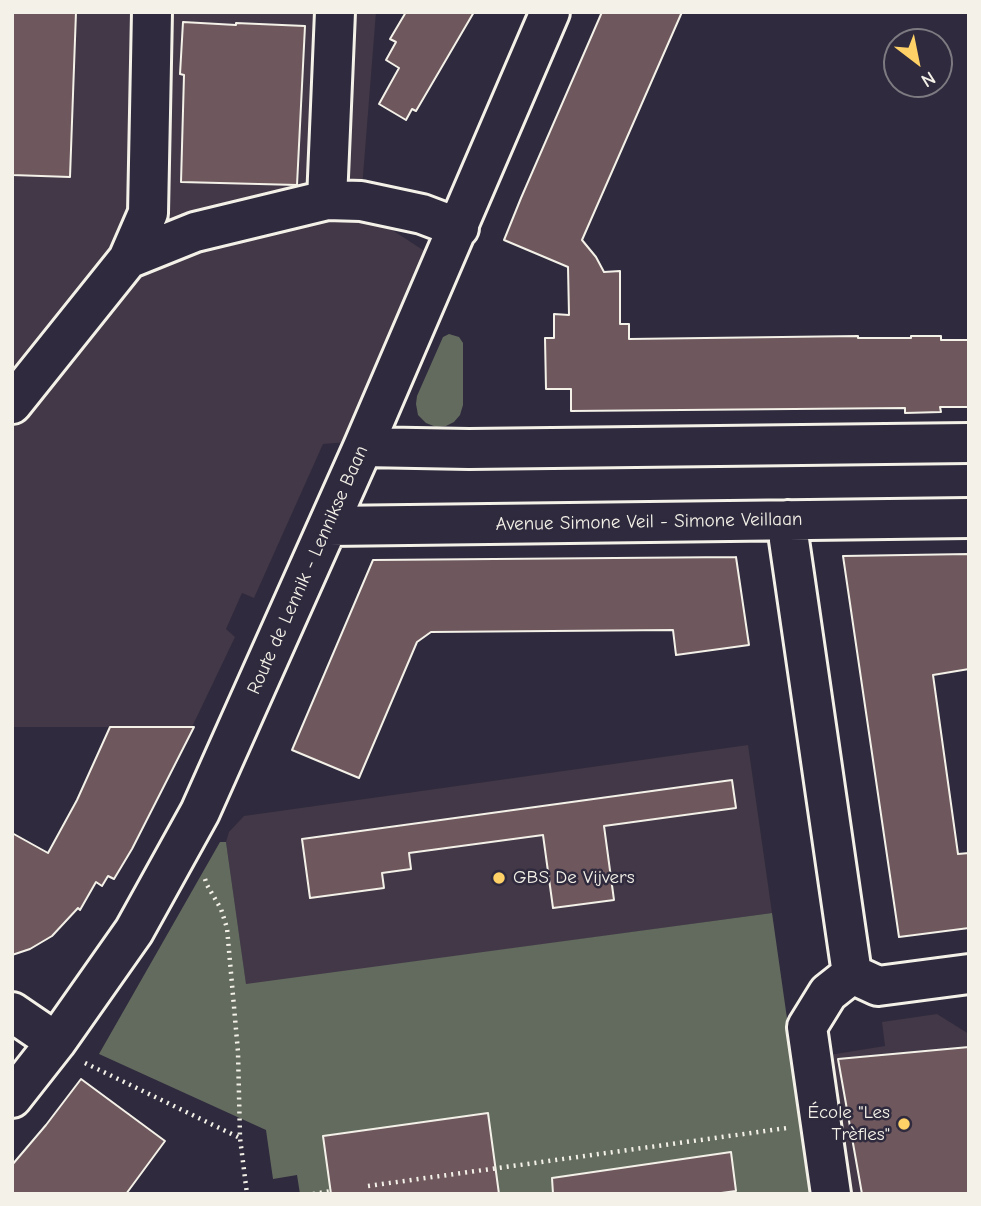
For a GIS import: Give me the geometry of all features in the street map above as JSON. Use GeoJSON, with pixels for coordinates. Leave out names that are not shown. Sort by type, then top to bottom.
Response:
{"type":"FeatureCollection","features":[{"type":"Feature","properties":{"kind":"street"},"geometry":{"type":"LineString","coordinates":[[12,404],[128,259],[148,213],[152,12]]}},
{"type":"Feature","properties":{"kind":"street"},"geometry":{"type":"LineString","coordinates":[[327,200],[335,12]]}},
{"type":"Feature","properties":{"kind":"street","name":"Route de Lennik - Lennikse Baan"},"geometry":{"type":"LineString","coordinates":[[12,1098],[56,1042],[134,931],[200,812],[329,526],[550,12]]}},
{"type":"Feature","properties":{"kind":"street"},"geometry":{"type":"LineString","coordinates":[[128,259],[195,233],[327,200],[361,201],[386,206],[422,214],[459,228]]}},
{"type":"Feature","properties":{"kind":"street"},"geometry":{"type":"LineString","coordinates":[[363,447],[468,449],[969,443]]}},
{"type":"Feature","properties":{"kind":"street","name":"Avenue Simone Veil - Simone Veillaan"},"geometry":{"type":"LineString","coordinates":[[329,526],[969,518]]}},
{"type":"Feature","properties":{"kind":"street"},"geometry":{"type":"LineString","coordinates":[[788,520],[852,974]]}},
{"type":"Feature","properties":{"kind":"street"},"geometry":{"type":"LineString","coordinates":[[852,974],[878,986],[960,981]]}},
{"type":"Feature","properties":{"kind":"street"},"geometry":{"type":"LineString","coordinates":[[831,1194],[807,1027],[828,993],[852,974]]}},
{"type":"Feature","properties":{"kind":"street"},"geometry":{"type":"LineString","coordinates":[[12,1012],[56,1042]]}},
{"type":"Feature","properties":{"kind":"path"},"geometry":{"type":"LineString","coordinates":[[204,875],[227,928],[237,1052],[240,1138],[247,1194]]}},
{"type":"Feature","properties":{"kind":"path"},"geometry":{"type":"LineString","coordinates":[[56,1042],[82,1062],[240,1138]]}},
{"type":"Feature","properties":{"kind":"path"},"geometry":{"type":"LineString","coordinates":[[368,1186],[820,1123]]}},
{"type":"Feature","properties":{"kind":"path"},"geometry":{"type":"LineString","coordinates":[[313,1194],[331,1191]]}},
{"type":"Feature","properties":{"kind":"shaded area"},"geometry":{"type":"Polygon","coordinates":[[[12,12],[376,12],[361,201],[363,211],[426,252],[422,271],[348,442],[323,444],[254,598],[242,593],[226,629],[235,637],[192,727],[12,727],[12,12]]]}},
{"type":"Feature","properties":{"kind":"shaded area"},"geometry":{"type":"Polygon","coordinates":[[[449,334],[459,337],[463,343],[463,405],[454,422],[436,427],[426,423],[418,415],[417,396],[443,337],[449,334]]]}},
{"type":"Feature","properties":{"kind":"shaded area","name":"GBS De Vijvers"},"geometry":{"type":"Polygon","coordinates":[[[748,745],[772,913],[246,985],[226,842],[229,832],[244,816],[748,745]]]}},
{"type":"Feature","properties":{"kind":"shaded area"},"geometry":{"type":"Polygon","coordinates":[[[220,842],[226,842],[246,984],[772,913],[812,1194],[300,1194],[297,1175],[273,1179],[266,1130],[99,1054],[220,842]]]}},
{"type":"Feature","properties":{"kind":"shaded area","name":"École \"Les Trèfles\""},"geometry":{"type":"Polygon","coordinates":[[[937,1014],[969,1034],[969,1194],[848,1194],[829,1055],[885,1046],[882,1022],[937,1014]]]}},
{"type":"Feature","properties":{"kind":"building"},"geometry":{"type":"Polygon","coordinates":[[[12,12],[76,12],[70,177],[12,175],[12,12]]]}},
{"type":"Feature","properties":{"kind":"building"},"geometry":{"type":"Polygon","coordinates":[[[406,12],[474,12],[416,111],[412,109],[406,120],[379,104],[399,68],[386,60],[396,42],[390,39],[406,12]]]}},
{"type":"Feature","properties":{"kind":"building"},"geometry":{"type":"Polygon","coordinates":[[[602,12],[682,12],[582,240],[604,272],[620,271],[620,324],[629,324],[629,339],[941,336],[941,340],[969,340],[969,407],[940,407],[941,412],[905,413],[905,408],[571,411],[571,389],[546,389],[545,338],[554,338],[554,314],[569,315],[568,267],[504,240],[602,12]]]}},
{"type":"Feature","properties":{"kind":"building"},"geometry":{"type":"Polygon","coordinates":[[[183,22],[305,26],[297,185],[181,182],[184,75],[180,74],[183,22]]]}},
{"type":"Feature","properties":{"kind":"building"},"geometry":{"type":"Polygon","coordinates":[[[969,554],[969,669],[933,675],[958,854],[969,853],[969,928],[899,937],[843,556],[969,554]]]}},
{"type":"Feature","properties":{"kind":"building"},"geometry":{"type":"Polygon","coordinates":[[[736,557],[749,645],[676,655],[673,630],[431,632],[417,642],[359,778],[292,750],[373,560],[736,557]]]}},
{"type":"Feature","properties":{"kind":"building"},"geometry":{"type":"Polygon","coordinates":[[[110,727],[194,727],[114,879],[108,876],[102,886],[96,882],[80,910],[78,908],[52,936],[30,949],[12,955],[12,833],[48,853],[77,800],[110,727]]]}},
{"type":"Feature","properties":{"kind":"building"},"geometry":{"type":"Polygon","coordinates":[[[732,780],[736,808],[604,826],[614,900],[553,908],[543,835],[409,853],[411,869],[382,873],[384,888],[310,898],[302,839],[732,780]]]}},
{"type":"Feature","properties":{"kind":"building","name":"École \"Les Trèfles\""},"geometry":{"type":"Polygon","coordinates":[[[969,1047],[969,1194],[862,1194],[838,1059],[969,1047]]]}},
{"type":"Feature","properties":{"kind":"building"},"geometry":{"type":"Polygon","coordinates":[[[81,1079],[165,1141],[126,1194],[12,1194],[12,1165],[81,1079]]]}},
{"type":"Feature","properties":{"kind":"building"},"geometry":{"type":"Polygon","coordinates":[[[488,1113],[499,1194],[331,1194],[323,1136],[488,1113]]]}},
{"type":"Feature","properties":{"kind":"building"},"geometry":{"type":"Polygon","coordinates":[[[731,1152],[736,1191],[714,1194],[553,1194],[552,1178],[731,1152]]]}},
{"type":"Feature","properties":{"kind":"place","name":"GBS De Vijvers"},"geometry":{"type":"Point","coordinates":[499,878]}},
{"type":"Feature","properties":{"kind":"place","name":"École \"Les Trèfles\""},"geometry":{"type":"Point","coordinates":[904,1124]}}]}
